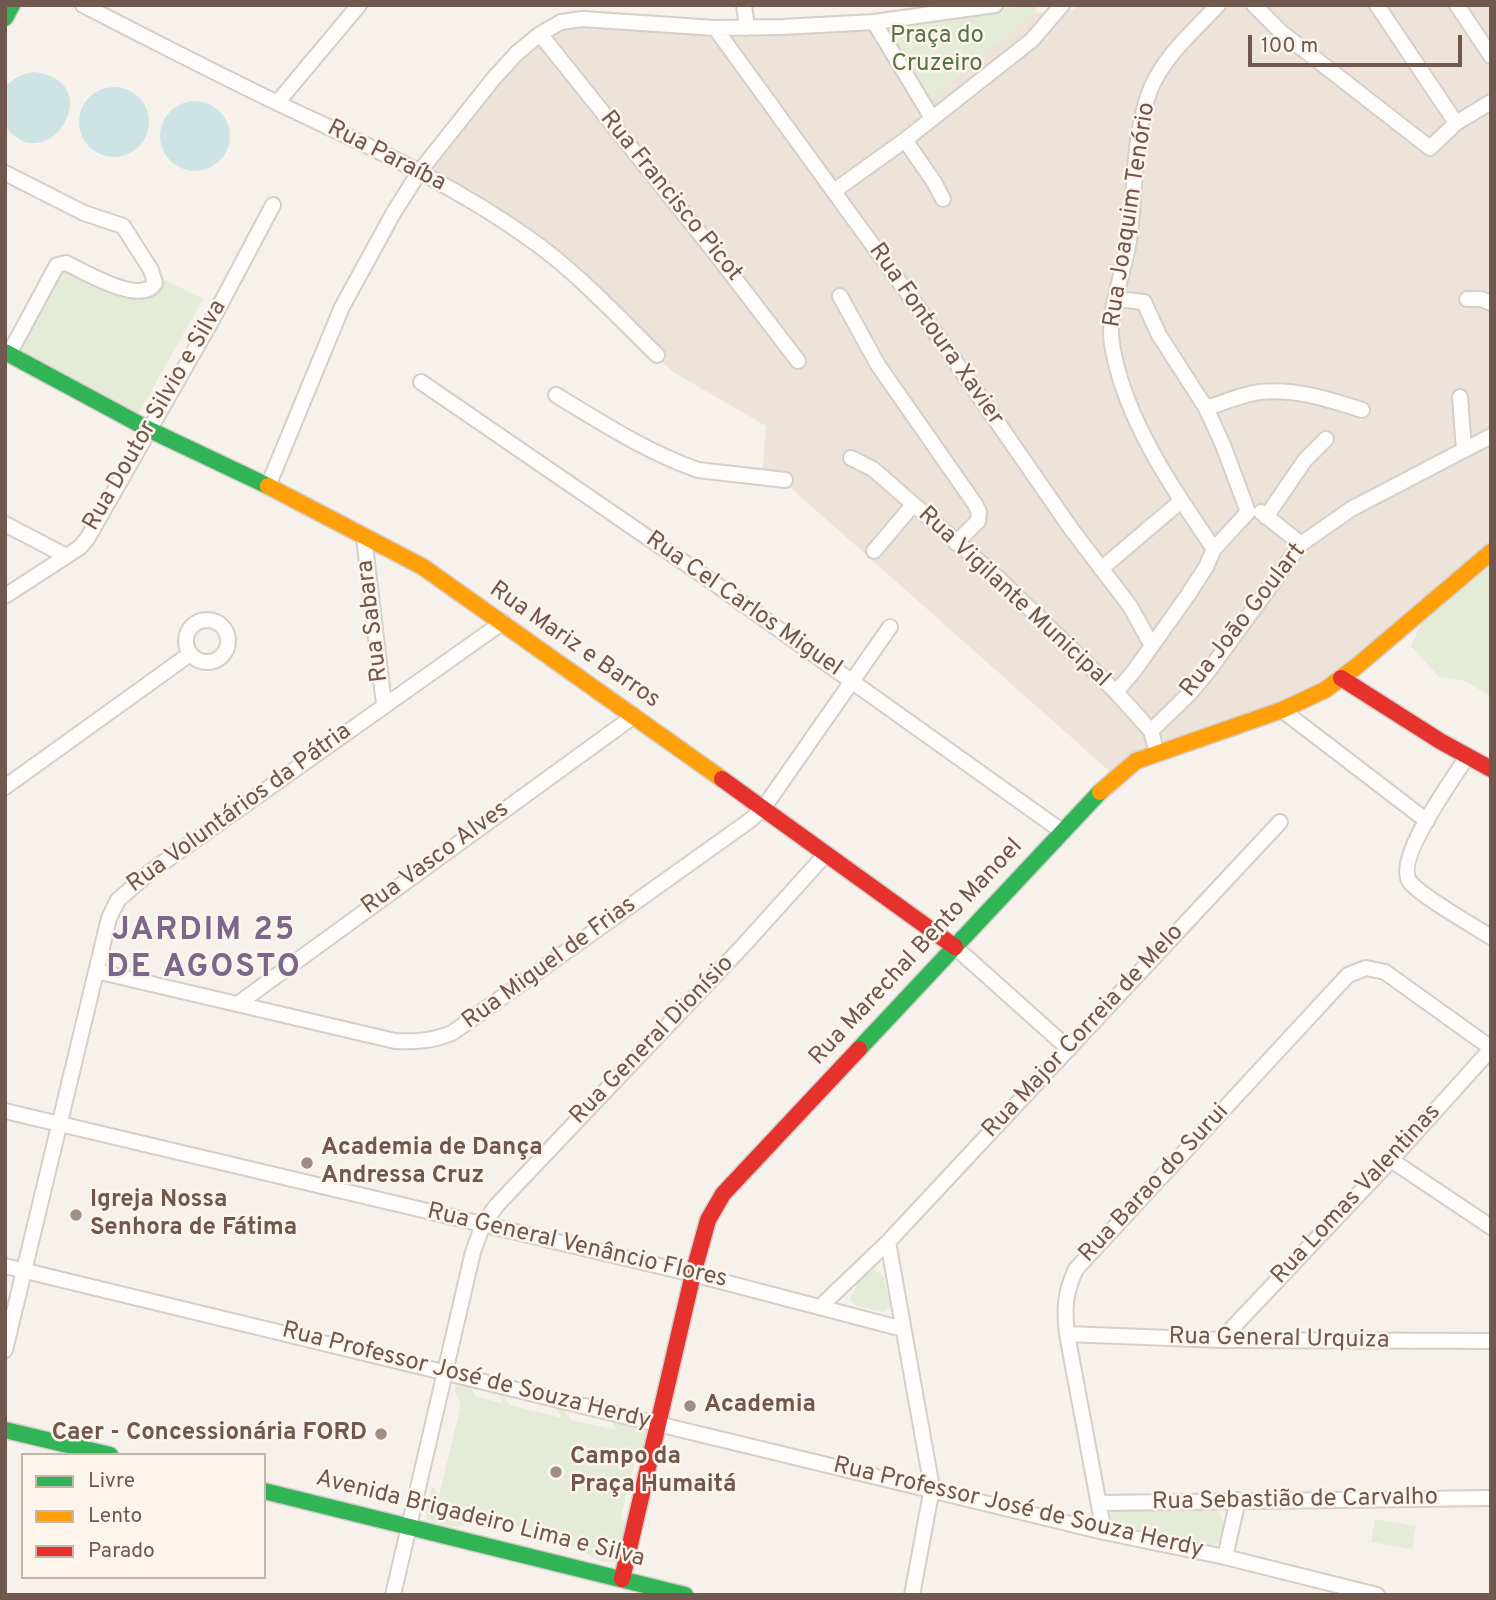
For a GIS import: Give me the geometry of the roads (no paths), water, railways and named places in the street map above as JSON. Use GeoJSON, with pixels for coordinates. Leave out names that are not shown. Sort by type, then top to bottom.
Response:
{"type":"FeatureCollection","features":[{"type":"Feature","properties":{"kind":"main road"},"geometry":{"type":"LineString","coordinates":[[5,18],[12,5]]}},
{"type":"Feature","properties":{"kind":"main road","name":"Rua Mariz e Barros"},"geometry":{"type":"LineString","coordinates":[[7,353],[423,568],[503,622],[956,947]]}},
{"type":"Feature","properties":{"kind":"main road","name":"Rua Marechal Bento Manoel"},"geometry":{"type":"LineString","coordinates":[[621,1579],[693,1274],[708,1220],[723,1194],[1128,766],[1157,753],[1282,710],[1313,696],[1341,678],[1491,552]]}},
{"type":"Feature","properties":{"kind":"main road"},"geometry":{"type":"LineString","coordinates":[[1341,678],[1467,757],[1491,769]]}},
{"type":"Feature","properties":{"kind":"main road"},"geometry":{"type":"LineString","coordinates":[[5,1430],[102,1453]]}},
{"type":"Feature","properties":{"kind":"main road","name":"Avenida Brigadeiro Lima e Silva"},"geometry":{"type":"LineString","coordinates":[[266,1492],[685,1595]]}},
{"type":"Feature","properties":{"kind":"street","name":"Rua Paraíba"},"geometry":{"type":"LineString","coordinates":[[83,5],[277,103],[420,171],[530,239],[579,279],[657,355]]}},
{"type":"Feature","properties":{"kind":"street"},"geometry":{"type":"LineString","coordinates":[[277,103],[359,5]]}},
{"type":"Feature","properties":{"kind":"street"},"geometry":{"type":"LineString","coordinates":[[744,5],[747,28]]}},
{"type":"Feature","properties":{"kind":"street"},"geometry":{"type":"LineString","coordinates":[[268,486],[354,282],[394,212],[420,171],[504,66],[540,34],[561,22],[583,19],[747,28],[874,22],[995,5]]}},
{"type":"Feature","properties":{"kind":"street"},"geometry":{"type":"LineString","coordinates":[[834,191],[905,140],[1032,40],[1062,5]]}},
{"type":"Feature","properties":{"kind":"street","name":"Rua Joaquim Tenório"},"geometry":{"type":"LineString","coordinates":[[1214,549],[1181,501],[1143,433],[1118,374],[1110,326],[1128,244],[1144,108],[1152,87],[1171,55],[1218,5]]}},
{"type":"Feature","properties":{"kind":"street"},"geometry":{"type":"LineString","coordinates":[[1254,5],[1281,32],[1430,148],[1456,123],[1491,102]]}},
{"type":"Feature","properties":{"kind":"street"},"geometry":{"type":"LineString","coordinates":[[1377,5],[1456,123]]}},
{"type":"Feature","properties":{"kind":"street"},"geometry":{"type":"LineString","coordinates":[[1457,5],[1491,56]]}},
{"type":"Feature","properties":{"kind":"street"},"geometry":{"type":"LineString","coordinates":[[874,22],[932,118]]}},
{"type":"Feature","properties":{"kind":"street","name":"Rua Fontoura Xavier"},"geometry":{"type":"LineString","coordinates":[[715,28],[1130,606],[1151,645]]}},
{"type":"Feature","properties":{"kind":"street","name":"Rua Francisco Picot"},"geometry":{"type":"LineString","coordinates":[[540,34],[798,361]]}},
{"type":"Feature","properties":{"kind":"street"},"geometry":{"type":"LineString","coordinates":[[905,140],[943,199]]}},
{"type":"Feature","properties":{"kind":"street"},"geometry":{"type":"LineString","coordinates":[[5,173],[84,213],[123,226],[151,270],[155,283],[146,291],[126,291],[66,263],[57,265],[7,353]]}},
{"type":"Feature","properties":{"kind":"street","name":"Rua Doutor Silvio e Silva"},"geometry":{"type":"LineString","coordinates":[[5,596],[79,548],[91,532],[212,320],[273,205]]}},
{"type":"Feature","properties":{"kind":"street"},"geometry":{"type":"LineString","coordinates":[[840,296],[878,365],[979,512],[976,525],[956,543]]}},
{"type":"Feature","properties":{"kind":"street"},"geometry":{"type":"LineString","coordinates":[[1116,299],[1144,302],[1158,335],[1206,408],[1248,512]]}},
{"type":"Feature","properties":{"kind":"street"},"geometry":{"type":"LineString","coordinates":[[1467,299],[1481,299],[1491,303]]}},
{"type":"Feature","properties":{"kind":"street","name":"Rua Cel Carlos Miguel"},"geometry":{"type":"LineString","coordinates":[[421,382],[714,583],[1063,832]]}},
{"type":"Feature","properties":{"kind":"street"},"geometry":{"type":"LineString","coordinates":[[1206,408],[1241,396],[1275,391],[1296,392],[1362,410]]}},
{"type":"Feature","properties":{"kind":"street"},"geometry":{"type":"LineString","coordinates":[[555,395],[656,453],[688,466],[706,471],[785,480]]}},
{"type":"Feature","properties":{"kind":"street"},"geometry":{"type":"LineString","coordinates":[[1460,397],[1464,450]]}},
{"type":"Feature","properties":{"kind":"street","name":"Rua Joāo Goulart"},"geometry":{"type":"LineString","coordinates":[[1151,731],[1191,693],[1301,544],[1351,509],[1491,436]]}},
{"type":"Feature","properties":{"kind":"street"},"geometry":{"type":"LineString","coordinates":[[1266,517],[1305,460],[1326,439]]}},
{"type":"Feature","properties":{"kind":"street","name":"Rua Vigilante Municipal"},"geometry":{"type":"LineString","coordinates":[[851,458],[873,469],[1026,604],[1116,692],[1151,731],[1157,753]]}},
{"type":"Feature","properties":{"kind":"street"},"geometry":{"type":"LineString","coordinates":[[1101,569],[1181,501]]}},
{"type":"Feature","properties":{"kind":"street"},"geometry":{"type":"LineString","coordinates":[[874,551],[913,505]]}},
{"type":"Feature","properties":{"kind":"street"},"geometry":{"type":"LineString","coordinates":[[1116,692],[1134,671],[1194,585],[1214,549],[1248,512],[1262,512],[1301,544]]}},
{"type":"Feature","properties":{"kind":"street"},"geometry":{"type":"LineString","coordinates":[[5,524],[66,556]]}},
{"type":"Feature","properties":{"kind":"street","name":"Rua Sabara"},"geometry":{"type":"LineString","coordinates":[[364,538],[384,704]]}},
{"type":"Feature","properties":{"kind":"street","name":"Rua Voluntários da Pátria"},"geometry":{"type":"LineString","coordinates":[[5,1350],[112,909],[128,890],[384,704],[503,622]]}},
{"type":"Feature","properties":{"kind":"street","name":"Rua Miguel de Frias"},"geometry":{"type":"LineString","coordinates":[[96,971],[395,1041],[420,1042],[452,1034],[762,810],[890,627]]}},
{"type":"Feature","properties":{"kind":"street"},"geometry":{"type":"LineString","coordinates":[[5,787],[190,654]]}},
{"type":"Feature","properties":{"kind":"street"},"geometry":{"type":"LineString","coordinates":[[1282,710],[1427,821]]}},
{"type":"Feature","properties":{"kind":"street","name":"Rua Vasco Alves"},"geometry":{"type":"LineString","coordinates":[[239,1003],[634,716]]}},
{"type":"Feature","properties":{"kind":"street"},"geometry":{"type":"LineString","coordinates":[[1467,757],[1407,859],[1407,877],[1419,890],[1491,937]]}},
{"type":"Feature","properties":{"kind":"street","name":"Rua Major Correia de Melo"},"geometry":{"type":"LineString","coordinates":[[820,1307],[888,1242],[1280,822]]}},
{"type":"Feature","properties":{"kind":"street","name":"Rua General Dionísio"},"geometry":{"type":"LineString","coordinates":[[393,1595],[472,1252],[483,1224],[521,1179],[825,855]]}},
{"type":"Feature","properties":{"kind":"street","name":"Rua Mariz e Barros"},"geometry":{"type":"LineString","coordinates":[[956,947],[1069,1049]]}},
{"type":"Feature","properties":{"kind":"street","name":"Rua Barao do Surui"},"geometry":{"type":"LineString","coordinates":[[1104,1532],[1064,1308],[1067,1287],[1076,1269],[1348,975],[1366,968],[1375,969],[1396,979],[1491,1048]]}},
{"type":"Feature","properties":{"kind":"street","name":"Rua Lomas Valentinas"},"geometry":{"type":"LineString","coordinates":[[1221,1340],[1391,1160],[1491,1048]]}},
{"type":"Feature","properties":{"kind":"street","name":"Rua General Venâncio Flores"},"geometry":{"type":"LineString","coordinates":[[5,1111],[693,1274],[903,1329]]}},
{"type":"Feature","properties":{"kind":"street"},"geometry":{"type":"LineString","coordinates":[[1391,1160],[1491,1227]]}},
{"type":"Feature","properties":{"kind":"street"},"geometry":{"type":"LineString","coordinates":[[888,1242],[932,1488],[912,1595]]}},
{"type":"Feature","properties":{"kind":"street","name":"Rua Professor José de Souza Herdy"},"geometry":{"type":"LineString","coordinates":[[5,1266],[932,1488],[1104,1532],[1225,1557],[1377,1595]]}},
{"type":"Feature","properties":{"kind":"street","name":"Rua General Urquiza"},"geometry":{"type":"LineString","coordinates":[[1067,1334],[1221,1340],[1491,1341]]}},
{"type":"Feature","properties":{"kind":"street","name":"Rua Sebastião de Carvalho"},"geometry":{"type":"LineString","coordinates":[[1099,1503],[1491,1498]]}},
{"type":"Feature","properties":{"kind":"street"},"geometry":{"type":"LineString","coordinates":[[1225,1557],[1238,1500]]}},
{"type":"Feature","properties":{"kind":"place","name":"Academia de Dança Andressa Cruz"},"geometry":{"type":"Point","coordinates":[307,1163]}},
{"type":"Feature","properties":{"kind":"place","name":"Igreja Nossa Senhora de Fátima"},"geometry":{"type":"Point","coordinates":[76,1215]}},
{"type":"Feature","properties":{"kind":"place","name":"Academia"},"geometry":{"type":"Point","coordinates":[690,1406]}},
{"type":"Feature","properties":{"kind":"place","name":"Caer - Concessionária FORD"},"geometry":{"type":"Point","coordinates":[381,1434]}},
{"type":"Feature","properties":{"kind":"place","name":"Campo da Praça Humaitá"},"geometry":{"type":"Point","coordinates":[556,1472]}},
{"type":"Feature","properties":{"kind":"district","name":"JARDIM 25 DE AGOSTO"},"geometry":{"type":"Point","coordinates":[204,952]}},
{"type":"Feature","properties":{"kind":"park label","name":"Praça do Cruzeiro"},"geometry":{"type":"Point","coordinates":[937,51]}}]}
